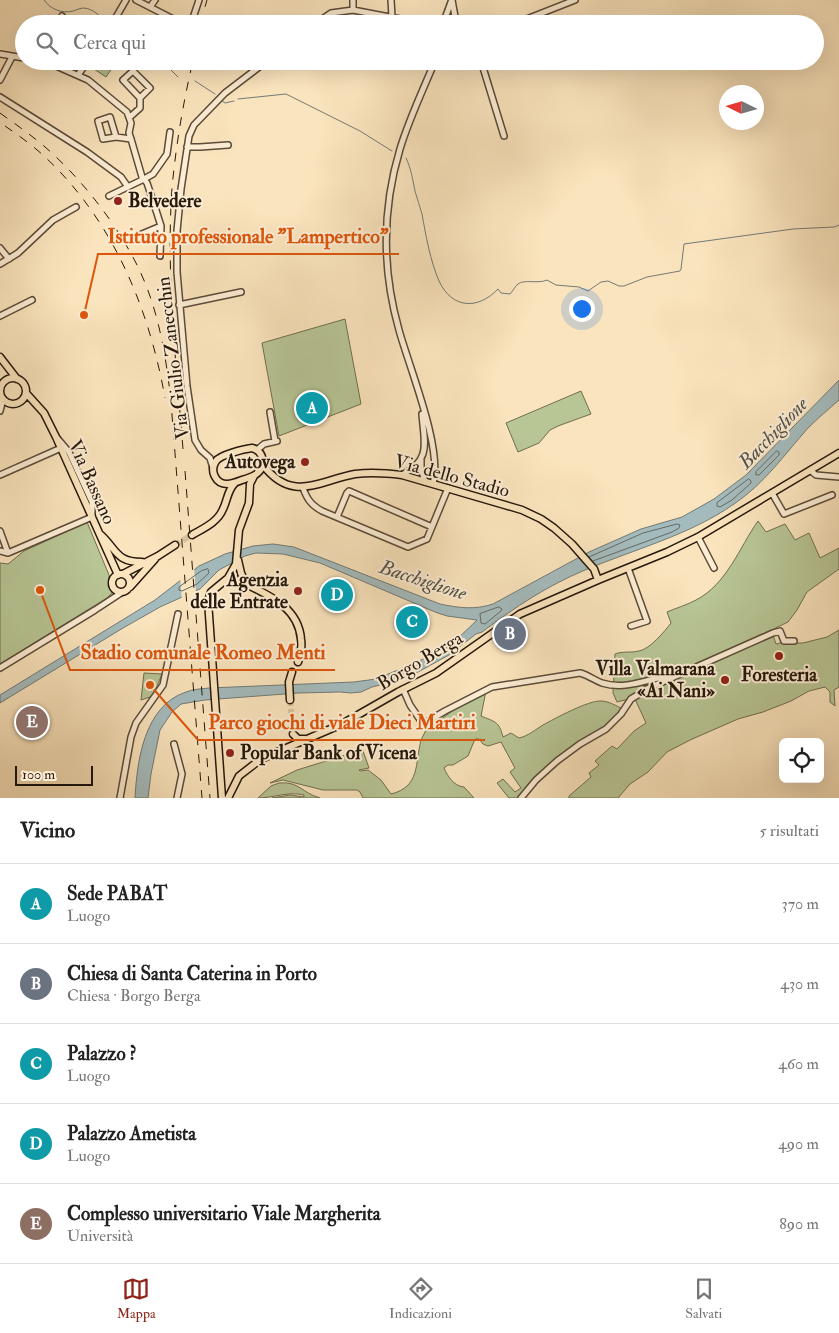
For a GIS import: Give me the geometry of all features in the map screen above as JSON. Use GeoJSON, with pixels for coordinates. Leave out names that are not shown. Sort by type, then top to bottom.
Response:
{"type":"FeatureCollection","features":[{"type":"Feature","properties":{"kind":"main road"},"geometry":{"type":"LineString","coordinates":[[0,357],[17,379],[23,383],[26,393],[21,401]]}},
{"type":"Feature","properties":{"kind":"main road"},"geometry":{"type":"LineString","coordinates":[[0,374],[2,384],[0,392],[6,402],[14,404],[21,401],[35,403]]}},
{"type":"Feature","properties":{"kind":"main road"},"geometry":{"type":"LineString","coordinates":[[2,384],[9,379],[17,379]]}},
{"type":"Feature","properties":{"kind":"main road","name":"Via Bassano"},"geometry":{"type":"LineString","coordinates":[[26,393],[44,413],[98,533],[121,574]]}},
{"type":"Feature","properties":{"kind":"main road"},"geometry":{"type":"LineString","coordinates":[[227,494],[222,483],[215,477],[213,469],[215,462],[220,457],[244,449],[258,450],[262,456],[263,465],[274,477],[291,486],[304,488]]}},
{"type":"Feature","properties":{"kind":"main road","name":"Borgo Berga"},"geometry":{"type":"LineString","coordinates":[[228,798],[243,772],[261,759],[353,719],[403,689],[436,674],[520,614],[698,537],[839,453]]}},
{"type":"Feature","properties":{"kind":"main road"},"geometry":{"type":"LineString","coordinates":[[247,585],[242,577],[238,562],[239,530],[249,503],[250,484],[263,465]]}},
{"type":"Feature","properties":{"kind":"main road","name":"Via dello Stadio"},"geometry":{"type":"LineString","coordinates":[[304,488],[363,473],[387,473],[402,475],[522,510],[554,528],[572,544],[594,569],[598,580]]}},
{"type":"Feature","properties":{"kind":"main road"},"geometry":{"type":"LineString","coordinates":[[222,483],[228,484],[256,475],[274,477]]}},
{"type":"Feature","properties":{"kind":"main road"},"geometry":{"type":"LineString","coordinates":[[236,482],[247,487],[249,492]]}},
{"type":"Feature","properties":{"kind":"main road"},"geometry":{"type":"LineString","coordinates":[[192,535],[216,520],[223,510],[227,494],[236,482]]}},
{"type":"Feature","properties":{"kind":"main road"},"geometry":{"type":"LineString","coordinates":[[98,533],[107,540],[121,558],[130,562],[144,562]]}},
{"type":"Feature","properties":{"kind":"main road"},"geometry":{"type":"LineString","coordinates":[[158,556],[130,588],[121,592],[114,589],[113,579],[175,545]]}},
{"type":"Feature","properties":{"kind":"main road"},"geometry":{"type":"LineString","coordinates":[[238,562],[233,572],[211,592],[208,601],[221,767],[226,789],[229,789],[238,779]]}},
{"type":"Feature","properties":{"kind":"main road"},"geometry":{"type":"LineString","coordinates":[[121,574],[130,580],[130,588]]}},
{"type":"Feature","properties":{"kind":"main road"},"geometry":{"type":"LineString","coordinates":[[222,582],[238,580],[277,600],[293,616],[300,632],[301,654],[298,662]]}},
{"type":"Feature","properties":{"kind":"main road"},"geometry":{"type":"LineString","coordinates":[[290,699],[289,682],[292,672]]}},
{"type":"Feature","properties":{"kind":"main road"},"geometry":{"type":"LineString","coordinates":[[288,747],[293,734],[298,739],[308,738]]}},
{"type":"Feature","properties":{"kind":"main road"},"geometry":{"type":"LineString","coordinates":[[221,767],[222,798]]}},
{"type":"Feature","properties":{"kind":"street"},"geometry":{"type":"LineString","coordinates":[[117,15],[126,0]]}},
{"type":"Feature","properties":{"kind":"street"},"geometry":{"type":"LineString","coordinates":[[136,0],[166,15]]}},
{"type":"Feature","properties":{"kind":"street"},"geometry":{"type":"LineString","coordinates":[[150,7],[155,0]]}},
{"type":"Feature","properties":{"kind":"street"},"geometry":{"type":"LineString","coordinates":[[194,15],[199,0]]}},
{"type":"Feature","properties":{"kind":"street"},"geometry":{"type":"LineString","coordinates":[[353,0],[353,10]]}},
{"type":"Feature","properties":{"kind":"street"},"geometry":{"type":"LineString","coordinates":[[391,0],[392,15]]}},
{"type":"Feature","properties":{"kind":"street"},"geometry":{"type":"LineString","coordinates":[[445,15],[452,0]]}},
{"type":"Feature","properties":{"kind":"street"},"geometry":{"type":"LineString","coordinates":[[452,0],[455,15]]}},
{"type":"Feature","properties":{"kind":"street"},"geometry":{"type":"LineString","coordinates":[[537,15],[575,0]]}},
{"type":"Feature","properties":{"kind":"street"},"geometry":{"type":"LineString","coordinates":[[328,15],[353,10],[381,15]]}},
{"type":"Feature","properties":{"kind":"street"},"geometry":{"type":"LineString","coordinates":[[0,54],[15,56]]}},
{"type":"Feature","properties":{"kind":"street"},"geometry":{"type":"LineString","coordinates":[[0,80],[12,56]]}},
{"type":"Feature","properties":{"kind":"street"},"geometry":{"type":"LineString","coordinates":[[64,70],[78,75],[106,94],[127,112],[130,117],[131,139],[160,226],[160,256]]}},
{"type":"Feature","properties":{"kind":"street"},"geometry":{"type":"LineString","coordinates":[[78,75],[82,70]]}},
{"type":"Feature","properties":{"kind":"street","name":"Via Giulio Zanecchin"},"geometry":{"type":"LineString","coordinates":[[213,469],[210,458],[197,445],[192,432],[179,306],[177,231],[187,146],[191,130],[213,104],[254,70]]}},
{"type":"Feature","properties":{"kind":"street"},"geometry":{"type":"LineString","coordinates":[[431,70],[400,148],[390,197],[385,248],[396,320],[426,418],[435,466],[433,484]]}},
{"type":"Feature","properties":{"kind":"street"},"geometry":{"type":"LineString","coordinates":[[484,70],[504,136]]}},
{"type":"Feature","properties":{"kind":"street"},"geometry":{"type":"LineString","coordinates":[[130,117],[140,108],[140,98],[123,80],[133,71],[150,88],[140,98]]}},
{"type":"Feature","properties":{"kind":"street"},"geometry":{"type":"LineString","coordinates":[[0,96],[100,162],[121,177],[128,187]]}},
{"type":"Feature","properties":{"kind":"street"},"geometry":{"type":"LineString","coordinates":[[116,137],[110,117],[98,121],[104,139],[116,137],[131,139]]}},
{"type":"Feature","properties":{"kind":"street"},"geometry":{"type":"LineString","coordinates":[[109,196],[144,180],[152,174],[167,154],[170,132]]}},
{"type":"Feature","properties":{"kind":"street"},"geometry":{"type":"LineString","coordinates":[[187,146],[228,145]]}},
{"type":"Feature","properties":{"kind":"street"},"geometry":{"type":"LineString","coordinates":[[0,264],[18,252],[53,220],[76,207]]}},
{"type":"Feature","properties":{"kind":"street"},"geometry":{"type":"LineString","coordinates":[[142,234],[160,226]]}},
{"type":"Feature","properties":{"kind":"street"},"geometry":{"type":"LineString","coordinates":[[0,248],[9,259]]}},
{"type":"Feature","properties":{"kind":"street"},"geometry":{"type":"LineString","coordinates":[[179,306],[241,292]]}},
{"type":"Feature","properties":{"kind":"street"},"geometry":{"type":"LineString","coordinates":[[0,316],[32,300]]}},
{"type":"Feature","properties":{"kind":"street"},"geometry":{"type":"LineString","coordinates":[[0,411],[3,399]]}},
{"type":"Feature","properties":{"kind":"street"},"geometry":{"type":"LineString","coordinates":[[422,406],[426,448],[421,468],[425,482]]}},
{"type":"Feature","properties":{"kind":"street"},"geometry":{"type":"LineString","coordinates":[[258,450],[264,444],[277,441],[270,412]]}},
{"type":"Feature","properties":{"kind":"street"},"geometry":{"type":"LineString","coordinates":[[0,551],[8,553],[92,517],[92,502],[69,452],[56,437]]}},
{"type":"Feature","properties":{"kind":"street"},"geometry":{"type":"LineString","coordinates":[[0,475],[61,448]]}},
{"type":"Feature","properties":{"kind":"street","name":"Via Giulio Zanecchin"},"geometry":{"type":"LineString","coordinates":[[210,458],[220,457]]}},
{"type":"Feature","properties":{"kind":"street"},"geometry":{"type":"LineString","coordinates":[[402,475],[416,466],[422,459]]}},
{"type":"Feature","properties":{"kind":"street"},"geometry":{"type":"LineString","coordinates":[[811,471],[816,476],[839,478]]}},
{"type":"Feature","properties":{"kind":"street"},"geometry":{"type":"LineString","coordinates":[[304,488],[307,498],[314,507],[408,547],[427,539],[448,488]]}},
{"type":"Feature","properties":{"kind":"street"},"geometry":{"type":"LineString","coordinates":[[337,517],[349,492],[432,527]]}},
{"type":"Feature","properties":{"kind":"street"},"geometry":{"type":"LineString","coordinates":[[772,493],[784,514],[832,495]]}},
{"type":"Feature","properties":{"kind":"street"},"geometry":{"type":"LineString","coordinates":[[0,531],[2,543],[8,553]]}},
{"type":"Feature","properties":{"kind":"street"},"geometry":{"type":"LineString","coordinates":[[698,537],[714,568]]}},
{"type":"Feature","properties":{"kind":"street"},"geometry":{"type":"LineString","coordinates":[[628,568],[647,620],[631,626]]}},
{"type":"Feature","properties":{"kind":"street"},"geometry":{"type":"LineString","coordinates":[[0,668],[121,592]]}},
{"type":"Feature","properties":{"kind":"street"},"geometry":{"type":"LineString","coordinates":[[120,798],[131,737],[136,723],[163,685],[178,614]]}},
{"type":"Feature","properties":{"kind":"street"},"geometry":{"type":"LineString","coordinates":[[521,798],[536,780],[557,761],[580,744],[606,729],[621,714],[631,700],[649,688],[780,631],[784,641],[794,641]]}},
{"type":"Feature","properties":{"kind":"street"},"geometry":{"type":"LineString","coordinates":[[403,689],[410,705],[423,724],[485,689],[500,685],[580,673],[586,674],[601,683],[631,685],[682,674]]}},
{"type":"Feature","properties":{"kind":"street"},"geometry":{"type":"LineString","coordinates":[[174,744],[182,774],[177,798]]}},
{"type":"Feature","properties":{"kind":"green space"},"geometry":{"type":"Polygon","coordinates":[[[96,70],[111,70],[106,77],[96,70]]]}},
{"type":"Feature","properties":{"kind":"green space"},"geometry":{"type":"Polygon","coordinates":[[[345,319],[361,404],[279,436],[262,343],[345,319]]]}},
{"type":"Feature","properties":{"kind":"green space"},"geometry":{"type":"Polygon","coordinates":[[[581,391],[591,414],[550,430],[539,443],[518,452],[506,423],[581,391]]]}},
{"type":"Feature","properties":{"kind":"green space"},"geometry":{"type":"Polygon","coordinates":[[[758,521],[766,532],[785,524],[795,540],[809,533],[820,558],[839,548],[839,569],[807,592],[788,622],[629,699],[617,702],[613,693],[615,654],[639,651],[648,647],[671,623],[667,612],[696,600],[716,585],[732,565],[758,521]]]}},
{"type":"Feature","properties":{"kind":"green space"},"geometry":{"type":"Polygon","coordinates":[[[87,522],[109,575],[109,588],[113,592],[107,598],[0,664],[0,563],[8,564],[24,551],[87,522]]]}},
{"type":"Feature","properties":{"kind":"green space"},"geometry":{"type":"Polygon","coordinates":[[[839,630],[839,687],[834,690],[835,706],[830,702],[830,692],[825,687],[809,691],[791,701],[738,719],[667,752],[648,772],[630,784],[618,798],[569,798],[591,777],[589,773],[599,765],[595,761],[612,746],[617,749],[634,731],[646,723],[635,699],[644,693],[773,635],[776,644],[784,642],[803,643],[827,637],[839,630]]]}},
{"type":"Feature","properties":{"kind":"green space"},"geometry":{"type":"Polygon","coordinates":[[[144,673],[162,674],[153,696],[141,700],[144,673]]]}},
{"type":"Feature","properties":{"kind":"green space"},"geometry":{"type":"Polygon","coordinates":[[[486,691],[481,716],[496,723],[503,737],[511,733],[519,738],[522,737],[563,715],[596,701],[607,702],[623,709],[605,728],[577,743],[557,757],[535,778],[519,798],[509,798],[497,783],[503,779],[515,792],[521,788],[510,772],[515,768],[501,742],[488,746],[479,739],[475,739],[468,756],[444,768],[452,781],[464,787],[474,798],[363,798],[357,790],[323,790],[283,780],[270,783],[297,770],[352,753],[362,748],[369,768],[359,770],[368,770],[381,780],[391,794],[400,791],[412,780],[417,766],[421,740],[428,726],[436,723],[459,706],[486,691]]]}},
{"type":"Feature","properties":{"kind":"green space"},"geometry":{"type":"Polygon","coordinates":[[[279,783],[291,784],[320,798],[272,798],[290,795],[304,797],[304,795],[298,794],[286,794],[258,798],[271,786],[279,783]]]}},
{"type":"Feature","properties":{"kind":"water","name":"Bacchiglione"},"geometry":{"type":"Polygon","coordinates":[[[839,380],[839,400],[808,428],[765,478],[734,504],[681,533],[585,570],[557,583],[519,605],[449,655],[418,672],[400,680],[372,687],[361,692],[298,693],[205,700],[181,704],[172,712],[160,730],[148,798],[135,798],[141,752],[152,722],[161,709],[172,699],[197,689],[354,682],[376,679],[415,663],[451,645],[477,620],[447,616],[435,612],[320,563],[283,554],[256,553],[245,556],[219,570],[200,589],[160,607],[123,628],[0,703],[0,695],[155,600],[199,566],[225,554],[253,546],[273,544],[294,547],[440,604],[467,608],[493,604],[589,552],[641,529],[682,517],[714,499],[746,475],[839,380]]]}},
{"type":"Feature","properties":{"kind":"pier"},"geometry":{"type":"Polygon","coordinates":[[[194,567],[196,593],[182,600],[180,578],[194,567]]]}},
{"type":"Feature","properties":{"kind":"waterway"},"geometry":{"type":"LineString","coordinates":[[44,0],[57,10],[69,12],[84,8],[98,15]]}},
{"type":"Feature","properties":{"kind":"waterway"},"geometry":{"type":"LineString","coordinates":[[171,70],[178,77]]}},
{"type":"Feature","properties":{"kind":"waterway"},"geometry":{"type":"LineString","coordinates":[[195,81],[215,94]]}},
{"type":"Feature","properties":{"kind":"waterway"},"geometry":{"type":"LineString","coordinates":[[238,99],[286,94],[360,131],[392,151]]}},
{"type":"Feature","properties":{"kind":"waterway"},"geometry":{"type":"LineString","coordinates":[[221,100],[225,103],[234,101]]}},
{"type":"Feature","properties":{"kind":"waterway"},"geometry":{"type":"LineString","coordinates":[[406,158],[411,170],[431,256],[439,281],[451,297],[466,303],[482,301],[498,289],[501,293],[510,294],[517,285],[524,282],[547,280],[556,285],[579,287],[588,291],[601,282],[608,281],[624,286],[647,277],[680,271],[684,244],[793,229],[834,227],[839,225]]}},
{"type":"Feature","properties":{"kind":"tunnel"},"geometry":{"type":"LineString","coordinates":[[175,545],[192,535]]}},
{"type":"Feature","properties":{"kind":"tunnel"},"geometry":{"type":"LineString","coordinates":[[290,700],[293,733]]}},
{"type":"Feature","properties":{"kind":"railway"},"geometry":{"type":"LineString","coordinates":[[203,15],[207,0]]}},
{"type":"Feature","properties":{"kind":"railway"},"geometry":{"type":"LineString","coordinates":[[183,449],[171,286],[170,221],[178,140],[191,70]]}},
{"type":"Feature","properties":{"kind":"railway"},"geometry":{"type":"LineString","coordinates":[[0,113],[34,138],[78,179],[100,206],[128,248],[144,279],[150,296],[164,349],[171,402],[202,798]]}},
{"type":"Feature","properties":{"kind":"railway"},"geometry":{"type":"LineString","coordinates":[[5,126],[44,156],[68,181],[90,208],[108,237],[138,299],[149,331],[165,398]]}},
{"type":"Feature","properties":{"kind":"railway"},"geometry":{"type":"LineString","coordinates":[[185,471],[210,798]]}},
{"type":"Feature","properties":{"kind":"place","name":"Belvedere"},"geometry":{"type":"Point","coordinates":[118,201]}},
{"type":"Feature","properties":{"kind":"place","name":"Istituto professionale \"Lampertico\""},"geometry":{"type":"Point","coordinates":[84,315]}},
{"type":"Feature","properties":{"kind":"place","name":"Sede PABAT"},"geometry":{"type":"Point","coordinates":[312,408]}},
{"type":"Feature","properties":{"kind":"place","name":"Autovega"},"geometry":{"type":"Point","coordinates":[305,462]}},
{"type":"Feature","properties":{"kind":"place","name":"Stadio comunale Romeo Menti"},"geometry":{"type":"Point","coordinates":[40,590]}},
{"type":"Feature","properties":{"kind":"place","name":"Agenzia delle Entrate"},"geometry":{"type":"Point","coordinates":[298,591]}},
{"type":"Feature","properties":{"kind":"place","name":"Palazzo Ametista"},"geometry":{"type":"Point","coordinates":[337,595]}},
{"type":"Feature","properties":{"kind":"place","name":"Palazzo ?"},"geometry":{"type":"Point","coordinates":[412,622]}},
{"type":"Feature","properties":{"kind":"place","name":"Chiesa di Santa Caterina in Porto"},"geometry":{"type":"Point","coordinates":[510,634]}},
{"type":"Feature","properties":{"kind":"place","name":"Foresteria"},"geometry":{"type":"Point","coordinates":[779,656]}},
{"type":"Feature","properties":{"kind":"place","name":"Villa Valmarana «Ai Nani»"},"geometry":{"type":"Point","coordinates":[725,680]}},
{"type":"Feature","properties":{"kind":"place","name":"Parco giochi di viale Dieci Martiri"},"geometry":{"type":"Point","coordinates":[150,685]}},
{"type":"Feature","properties":{"kind":"place","name":"Complesso universitario Viale Margherita"},"geometry":{"type":"Point","coordinates":[32,722]}},
{"type":"Feature","properties":{"kind":"place","name":"Popular Bank of Vicena"},"geometry":{"type":"Point","coordinates":[230,753]}}]}
